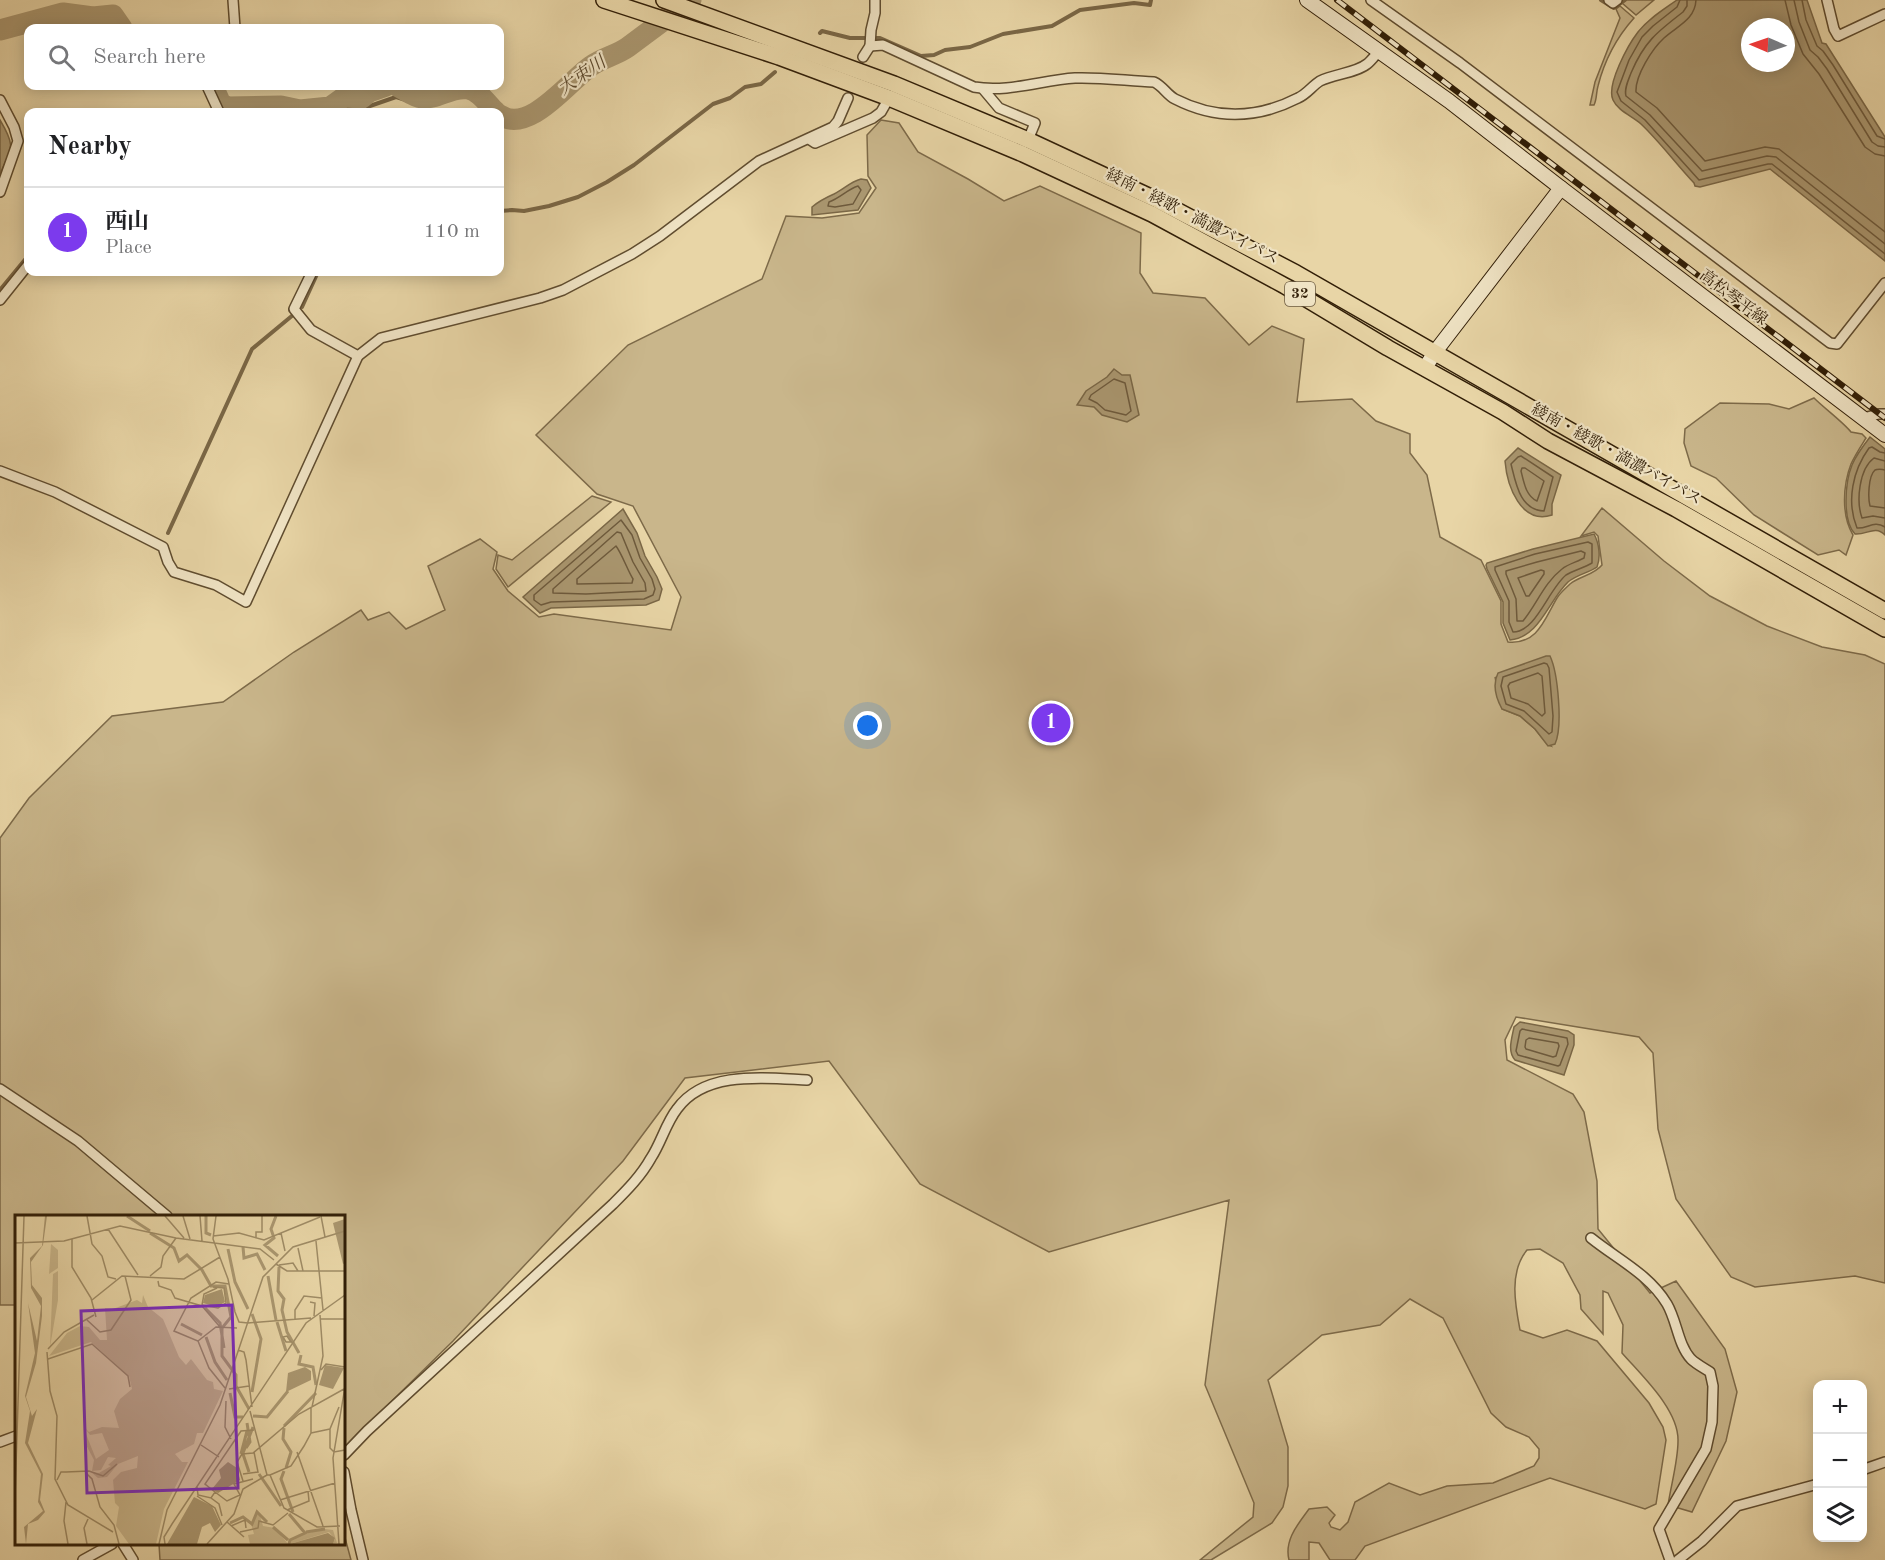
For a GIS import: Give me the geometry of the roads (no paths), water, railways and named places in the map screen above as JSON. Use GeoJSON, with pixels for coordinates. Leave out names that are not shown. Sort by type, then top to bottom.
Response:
{"type":"FeatureCollection","features":[{"type":"Feature","properties":{"kind":"highway","name":"綾南・綾歌・満濃バイパス"},"geometry":{"type":"LineString","coordinates":[[604,0],[779,57],[889,98],[1023,154],[1152,214],[1286,286],[1388,348],[1503,412],[1548,441],[1676,509],[1885,629]]}},
{"type":"Feature","properties":{"kind":"highway","name":"綾南・綾歌・満濃バイパス"},"geometry":{"type":"LineString","coordinates":[[664,0],[894,84],[1028,140],[1157,200],[1296,273],[1885,611]]}},
{"type":"Feature","properties":{"kind":"main road","name":"高松琴平線"},"geometry":{"type":"LineString","coordinates":[[1308,0],[1449,101],[1885,435]]}},
{"type":"Feature","properties":{"kind":"main road"},"geometry":{"type":"LineString","coordinates":[[1425,368],[1561,188]]}},
{"type":"Feature","properties":{"kind":"street"},"geometry":{"type":"LineString","coordinates":[[233,0],[235,24]]}},
{"type":"Feature","properties":{"kind":"street"},"geometry":{"type":"LineString","coordinates":[[863,57],[870,41],[875,13],[874,0]]}},
{"type":"Feature","properties":{"kind":"street"},"geometry":{"type":"LineString","coordinates":[[1371,0],[1460,63],[1830,343],[1837,344],[1885,283]]}},
{"type":"Feature","properties":{"kind":"street"},"geometry":{"type":"LineString","coordinates":[[1609,0],[1613,3],[1617,0]]}},
{"type":"Feature","properties":{"kind":"street"},"geometry":{"type":"LineString","coordinates":[[1827,0],[1838,36],[1885,14]]}},
{"type":"Feature","properties":{"kind":"street"},"geometry":{"type":"LineString","coordinates":[[870,41],[983,89],[1026,86],[1075,78],[1154,82],[1160,84],[1172,98],[1200,110],[1218,114],[1249,114],[1302,97],[1321,81],[1366,65],[1380,50]]}},
{"type":"Feature","properties":{"kind":"street"},"geometry":{"type":"LineString","coordinates":[[983,89],[999,108],[1035,123],[1028,140]]}},
{"type":"Feature","properties":{"kind":"street"},"geometry":{"type":"LineString","coordinates":[[209,90],[217,108]]}},
{"type":"Feature","properties":{"kind":"street"},"geometry":{"type":"LineString","coordinates":[[0,471],[55,492],[163,547],[174,572],[216,585],[246,602],[358,356],[381,338],[540,298],[563,290],[632,254],[660,236],[759,161],[833,127],[848,98]]}},
{"type":"Feature","properties":{"kind":"street"},"geometry":{"type":"LineString","coordinates":[[809,139],[814,143],[873,118],[881,112],[889,98]]}},
{"type":"Feature","properties":{"kind":"street"},"geometry":{"type":"LineString","coordinates":[[0,100],[14,127],[18,141],[0,192]]}},
{"type":"Feature","properties":{"kind":"street"},"geometry":{"type":"LineString","coordinates":[[0,300],[24,271]]}},
{"type":"Feature","properties":{"kind":"street"},"geometry":{"type":"LineString","coordinates":[[310,276],[294,309],[311,330],[358,356]]}},
{"type":"Feature","properties":{"kind":"street"},"geometry":{"type":"LineString","coordinates":[[1863,417],[1883,415]]}},
{"type":"Feature","properties":{"kind":"street"},"geometry":{"type":"LineString","coordinates":[[345,1454],[638,1178],[652,1158],[676,1110],[688,1096],[722,1082],[749,1077],[807,1080]]}},
{"type":"Feature","properties":{"kind":"street"},"geometry":{"type":"LineString","coordinates":[[0,1089],[78,1141],[165,1215]]}},
{"type":"Feature","properties":{"kind":"street"},"geometry":{"type":"LineString","coordinates":[[1591,1238],[1637,1270],[1653,1286],[1667,1304],[1678,1328],[1683,1348],[1691,1359],[1710,1372],[1713,1386],[1712,1422],[1706,1449],[1659,1529],[1670,1560]]}},
{"type":"Feature","properties":{"kind":"street"},"geometry":{"type":"LineString","coordinates":[[0,1442],[15,1436]]}},
{"type":"Feature","properties":{"kind":"street"},"geometry":{"type":"LineString","coordinates":[[1867,1469],[1885,1462]]}},
{"type":"Feature","properties":{"kind":"street"},"geometry":{"type":"LineString","coordinates":[[345,1477],[363,1560]]}},
{"type":"Feature","properties":{"kind":"street"},"geometry":{"type":"LineString","coordinates":[[1678,1560],[1702,1541],[1737,1506],[1813,1485]]}},
{"type":"Feature","properties":{"kind":"street"},"geometry":{"type":"LineString","coordinates":[[83,1560],[110,1545]]}},
{"type":"Feature","properties":{"kind":"street"},"geometry":{"type":"LineString","coordinates":[[124,1545],[133,1560]]}},
{"type":"Feature","properties":{"kind":"water"},"geometry":{"type":"Polygon","coordinates":[[[1677,0],[1807,0],[1822,43],[1826,44],[1885,137],[1885,261],[1770,169],[1700,187],[1695,186],[1648,131],[1615,104],[1612,93],[1619,65],[1638,32],[1677,0]]]}},
{"type":"Feature","properties":{"kind":"water"},"geometry":{"type":"Polygon","coordinates":[[[0,120],[8,136],[10,147],[0,174],[0,120]]]}},
{"type":"Feature","properties":{"kind":"water"},"geometry":{"type":"Polygon","coordinates":[[[861,179],[867,180],[871,188],[858,210],[812,215],[812,207],[817,203],[861,179]]]}},
{"type":"Feature","properties":{"kind":"water"},"geometry":{"type":"Polygon","coordinates":[[[1114,369],[1122,375],[1130,375],[1139,415],[1127,422],[1102,415],[1094,407],[1077,405],[1086,391],[1107,377],[1114,369]]]}},
{"type":"Feature","properties":{"kind":"water"},"geometry":{"type":"Polygon","coordinates":[[[1870,437],[1885,449],[1885,535],[1878,531],[1855,534],[1846,511],[1846,491],[1852,465],[1870,437]]]}},
{"type":"Feature","properties":{"kind":"water"},"geometry":{"type":"Polygon","coordinates":[[[1518,448],[1561,475],[1552,504],[1552,515],[1541,517],[1532,514],[1524,509],[1513,492],[1505,461],[1518,448]]]}},
{"type":"Feature","properties":{"kind":"water"},"geometry":{"type":"Polygon","coordinates":[[[623,509],[637,533],[645,556],[662,589],[659,600],[646,605],[551,608],[540,613],[523,597],[623,509]]]}},
{"type":"Feature","properties":{"kind":"water"},"geometry":{"type":"Polygon","coordinates":[[[1594,534],[1599,550],[1597,567],[1568,582],[1543,617],[1529,632],[1510,640],[1503,623],[1503,602],[1487,569],[1487,563],[1594,534]]]}},
{"type":"Feature","properties":{"kind":"water"},"geometry":{"type":"Polygon","coordinates":[[[1550,656],[1553,664],[1559,713],[1555,744],[1548,746],[1535,729],[1520,716],[1502,709],[1495,687],[1498,673],[1550,656]]]}},
{"type":"Feature","properties":{"kind":"water"},"geometry":{"type":"Polygon","coordinates":[[[1520,1022],[1568,1031],[1574,1035],[1574,1045],[1564,1075],[1515,1060],[1511,1053],[1511,1044],[1514,1027],[1520,1022]]]}},
{"type":"Feature","properties":{"kind":"waterway","name":"大束川"},"geometry":{"type":"LineString","coordinates":[[504,116],[511,119],[523,118],[536,112],[591,66],[628,47],[691,0]]}},
{"type":"Feature","properties":{"kind":"waterway"},"geometry":{"type":"LineString","coordinates":[[820,33],[822,31],[850,38],[880,38],[921,56],[934,55],[945,50],[970,47],[1003,34],[1052,26],[1080,10],[1134,3],[1150,5],[1151,0]]}},
{"type":"Feature","properties":{"kind":"waterway"},"geometry":{"type":"LineString","coordinates":[[1601,0],[1614,8],[1625,0]]}},
{"type":"Feature","properties":{"kind":"waterway","name":"大束川"},"geometry":{"type":"LineString","coordinates":[[0,30],[63,13],[93,17],[113,15],[119,24]]}},
{"type":"Feature","properties":{"kind":"waterway"},"geometry":{"type":"LineString","coordinates":[[504,211],[524,211],[578,197],[634,165],[713,104],[730,98],[745,87],[761,84],[775,72]]}},
{"type":"Feature","properties":{"kind":"waterway","name":"大束川"},"geometry":{"type":"LineString","coordinates":[[215,90],[221,104],[228,107],[281,106],[290,108]]}},
{"type":"Feature","properties":{"kind":"waterway","name":"大束川"},"geometry":{"type":"LineString","coordinates":[[320,108],[330,107],[344,97],[362,98],[375,90]]}},
{"type":"Feature","properties":{"kind":"waterway","name":"大束川"},"geometry":{"type":"LineString","coordinates":[[404,90],[422,98],[453,90]]}},
{"type":"Feature","properties":{"kind":"waterway","name":"大束川"},"geometry":{"type":"LineString","coordinates":[[472,90],[492,108]]}},
{"type":"Feature","properties":{"kind":"waterway"},"geometry":{"type":"LineString","coordinates":[[344,108],[367,107],[396,97],[419,104],[427,102],[431,97]]}},
{"type":"Feature","properties":{"kind":"waterway"},"geometry":{"type":"LineString","coordinates":[[0,290],[24,261]]}},
{"type":"Feature","properties":{"kind":"waterway"},"geometry":{"type":"LineString","coordinates":[[302,307],[316,276]]}},
{"type":"Feature","properties":{"kind":"waterway"},"geometry":{"type":"LineString","coordinates":[[168,533],[252,349],[293,315]]}},
{"type":"Feature","properties":{"kind":"railway"},"geometry":{"type":"LineString","coordinates":[[1337,0],[1885,418]]}},
{"type":"Feature","properties":{"kind":"place","name":"西山"},"geometry":{"type":"Point","coordinates":[1051,723]}}]}
